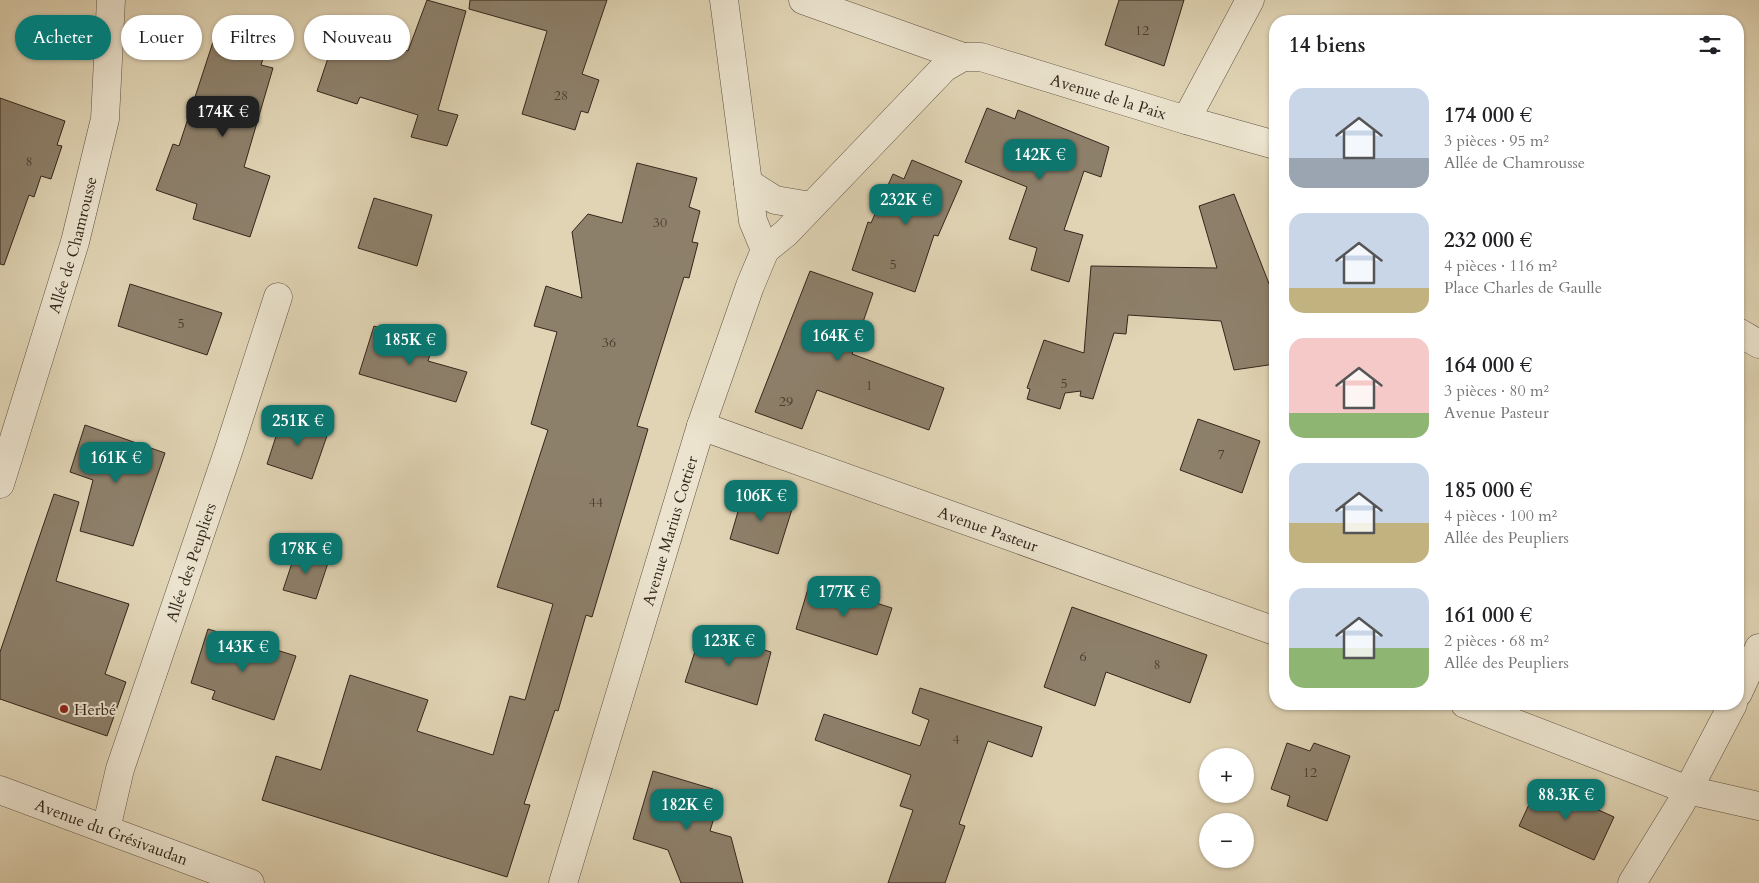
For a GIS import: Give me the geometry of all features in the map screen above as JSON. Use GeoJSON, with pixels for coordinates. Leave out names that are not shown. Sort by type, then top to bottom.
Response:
{"type":"FeatureCollection","features":[{"type":"Feature","properties":{"kind":"street","name":"Allée de Chamrousse"},"geometry":{"type":"LineString","coordinates":[[0,484],[75,242],[105,119],[111,0]]}},
{"type":"Feature","properties":{"kind":"street"},"geometry":{"type":"LineString","coordinates":[[724,0],[753,221],[765,250],[786,233],[953,62]]}},
{"type":"Feature","properties":{"kind":"street","name":"Avenue de la Paix"},"geometry":{"type":"LineString","coordinates":[[803,0],[953,62],[981,57],[1269,143]]}},
{"type":"Feature","properties":{"kind":"street"},"geometry":{"type":"LineString","coordinates":[[1186,120],[1250,0]]}},
{"type":"Feature","properties":{"kind":"street"},"geometry":{"type":"LineString","coordinates":[[748,183],[775,200],[811,206]]}},
{"type":"Feature","properties":{"kind":"street","name":"Avenue Marius Cottier"},"geometry":{"type":"LineString","coordinates":[[563,883],[701,426],[747,295],[765,250]]}},
{"type":"Feature","properties":{"kind":"street","name":"Allée des Peupliers"},"geometry":{"type":"LineString","coordinates":[[106,829],[120,769],[229,449],[278,297]]}},
{"type":"Feature","properties":{"kind":"street"},"geometry":{"type":"LineString","coordinates":[[1744,335],[1759,344]]}},
{"type":"Feature","properties":{"kind":"street","name":"Avenue Pasteur"},"geometry":{"type":"LineString","coordinates":[[701,426],[1269,629]]}},
{"type":"Feature","properties":{"kind":"street"},"geometry":{"type":"LineString","coordinates":[[1744,680],[1759,648]]}},
{"type":"Feature","properties":{"kind":"street"},"geometry":{"type":"LineString","coordinates":[[1481,710],[1688,790],[1759,806]]}},
{"type":"Feature","properties":{"kind":"street"},"geometry":{"type":"LineString","coordinates":[[1632,883],[1688,790],[1729,710]]}},
{"type":"Feature","properties":{"kind":"street","name":"Avenue du Grésivaudan"},"geometry":{"type":"LineString","coordinates":[[0,790],[250,883]]}},
{"type":"Feature","properties":{"kind":"building"},"geometry":{"type":"Polygon","coordinates":[[[427,0],[466,11],[438,110],[458,115],[447,146],[411,137],[418,115],[360,97],[357,104],[317,91],[327,60],[410,60],[410,46],[427,0]]]}},
{"type":"Feature","properties":{"kind":"building"},"geometry":{"type":"Polygon","coordinates":[[[470,0],[607,0],[582,74],[599,80],[588,113],[581,111],[575,130],[522,114],[547,31],[469,9],[470,0]]]}},
{"type":"Feature","properties":{"kind":"building"},"geometry":{"type":"Polygon","coordinates":[[[1119,0],[1184,0],[1164,66],[1105,45],[1119,0]]]}},
{"type":"Feature","properties":{"kind":"building"},"geometry":{"type":"Polygon","coordinates":[[[212,45],[212,60],[263,60],[261,65],[273,68],[244,167],[270,176],[250,237],[193,219],[197,204],[156,190],[173,144],[179,146],[212,45]]]}},
{"type":"Feature","properties":{"kind":"building"},"geometry":{"type":"Polygon","coordinates":[[[0,98],[65,121],[57,145],[62,146],[51,179],[41,176],[34,197],[29,195],[4,265],[0,264],[0,98]]]}},
{"type":"Feature","properties":{"kind":"building"},"geometry":{"type":"Polygon","coordinates":[[[987,108],[1015,119],[1018,110],[1109,147],[1101,177],[1084,171],[1064,230],[1083,235],[1069,282],[1031,270],[1037,248],[1009,239],[1027,187],[965,162],[987,108]]]}},
{"type":"Feature","properties":{"kind":"building"},"geometry":{"type":"Polygon","coordinates":[[[912,160],[962,181],[938,236],[934,235],[915,292],[852,270],[868,222],[871,223],[893,174],[904,179],[912,160]]]}},
{"type":"Feature","properties":{"kind":"building"},"geometry":{"type":"Polygon","coordinates":[[[637,163],[697,178],[689,207],[700,211],[692,242],[698,243],[689,278],[684,277],[637,426],[648,429],[592,617],[586,615],[558,711],[555,710],[524,804],[530,805],[507,877],[262,800],[276,756],[321,770],[350,675],[428,700],[417,731],[493,755],[510,696],[525,700],[553,604],[497,587],[548,430],[531,424],[557,332],[534,326],[546,286],[582,298],[572,232],[588,214],[622,223],[637,163]]]}},
{"type":"Feature","properties":{"kind":"building"},"geometry":{"type":"Polygon","coordinates":[[[1234,194],[1269,284],[1269,365],[1234,370],[1221,321],[1128,315],[1126,334],[1114,333],[1093,399],[1080,396],[1081,391],[1065,393],[1060,409],[1027,399],[1030,389],[1027,388],[1044,340],[1084,353],[1091,266],[1217,268],[1199,206],[1234,194]]]}},
{"type":"Feature","properties":{"kind":"building"},"geometry":{"type":"Polygon","coordinates":[[[374,198],[432,215],[417,266],[358,248],[374,198]]]}},
{"type":"Feature","properties":{"kind":"building"},"geometry":{"type":"Polygon","coordinates":[[[810,271],[873,293],[852,354],[944,388],[929,430],[817,390],[802,429],[755,412],[810,271]]]}},
{"type":"Feature","properties":{"kind":"building"},"geometry":{"type":"Polygon","coordinates":[[[130,284],[222,313],[207,355],[118,326],[130,284]]]}},
{"type":"Feature","properties":{"kind":"building"},"geometry":{"type":"Polygon","coordinates":[[[374,326],[433,345],[428,361],[467,372],[456,402],[359,374],[374,326]]]}},
{"type":"Feature","properties":{"kind":"building"},"geometry":{"type":"Polygon","coordinates":[[[283,415],[329,430],[312,479],[267,464],[283,415]]]}},
{"type":"Feature","properties":{"kind":"building"},"geometry":{"type":"Polygon","coordinates":[[[1198,419],[1260,441],[1242,493],[1180,470],[1198,419]]]}},
{"type":"Feature","properties":{"kind":"building"},"geometry":{"type":"Polygon","coordinates":[[[85,425],[165,453],[133,546],[80,531],[93,480],[70,472],[85,425]]]}},
{"type":"Feature","properties":{"kind":"building"},"geometry":{"type":"Polygon","coordinates":[[[744,491],[793,506],[778,554],[730,539],[744,491]]]}},
{"type":"Feature","properties":{"kind":"building"},"geometry":{"type":"Polygon","coordinates":[[[54,494],[79,502],[56,581],[129,604],[105,674],[126,682],[107,736],[0,699],[0,652],[54,494]]]}},
{"type":"Feature","properties":{"kind":"building"},"geometry":{"type":"Polygon","coordinates":[[[296,551],[329,560],[316,599],[283,590],[296,551]]]}},
{"type":"Feature","properties":{"kind":"building"},"geometry":{"type":"Polygon","coordinates":[[[810,582],[892,608],[877,655],[796,629],[810,582]]]}},
{"type":"Feature","properties":{"kind":"building"},"geometry":{"type":"Polygon","coordinates":[[[1072,607],[1207,655],[1190,703],[1106,672],[1095,706],[1044,687],[1072,607]]]}},
{"type":"Feature","properties":{"kind":"building"},"geometry":{"type":"Polygon","coordinates":[[[208,629],[296,656],[274,720],[212,699],[215,691],[191,683],[208,629]]]}},
{"type":"Feature","properties":{"kind":"building"},"geometry":{"type":"Polygon","coordinates":[[[702,630],[771,652],[757,705],[685,682],[702,630]]]}},
{"type":"Feature","properties":{"kind":"building"},"geometry":{"type":"Polygon","coordinates":[[[920,688],[1042,727],[1032,757],[988,741],[959,824],[965,826],[945,883],[888,883],[913,810],[900,806],[911,775],[815,740],[824,714],[920,746],[929,720],[912,713],[920,688]]]}},
{"type":"Feature","properties":{"kind":"building"},"geometry":{"type":"Polygon","coordinates":[[[1287,743],[1310,751],[1314,743],[1350,756],[1327,821],[1287,806],[1290,796],[1271,789],[1287,743]]]}},
{"type":"Feature","properties":{"kind":"building"},"geometry":{"type":"Polygon","coordinates":[[[653,771],[713,789],[711,795],[720,798],[710,831],[731,837],[743,883],[681,883],[668,850],[633,839],[653,771]]]}},
{"type":"Feature","properties":{"kind":"building"},"geometry":{"type":"Polygon","coordinates":[[[1539,783],[1614,817],[1594,860],[1519,826],[1539,783]]]}},
{"type":"Feature","properties":{"kind":"place","name":"Herbé"},"geometry":{"type":"Point","coordinates":[64,709]}}]}
